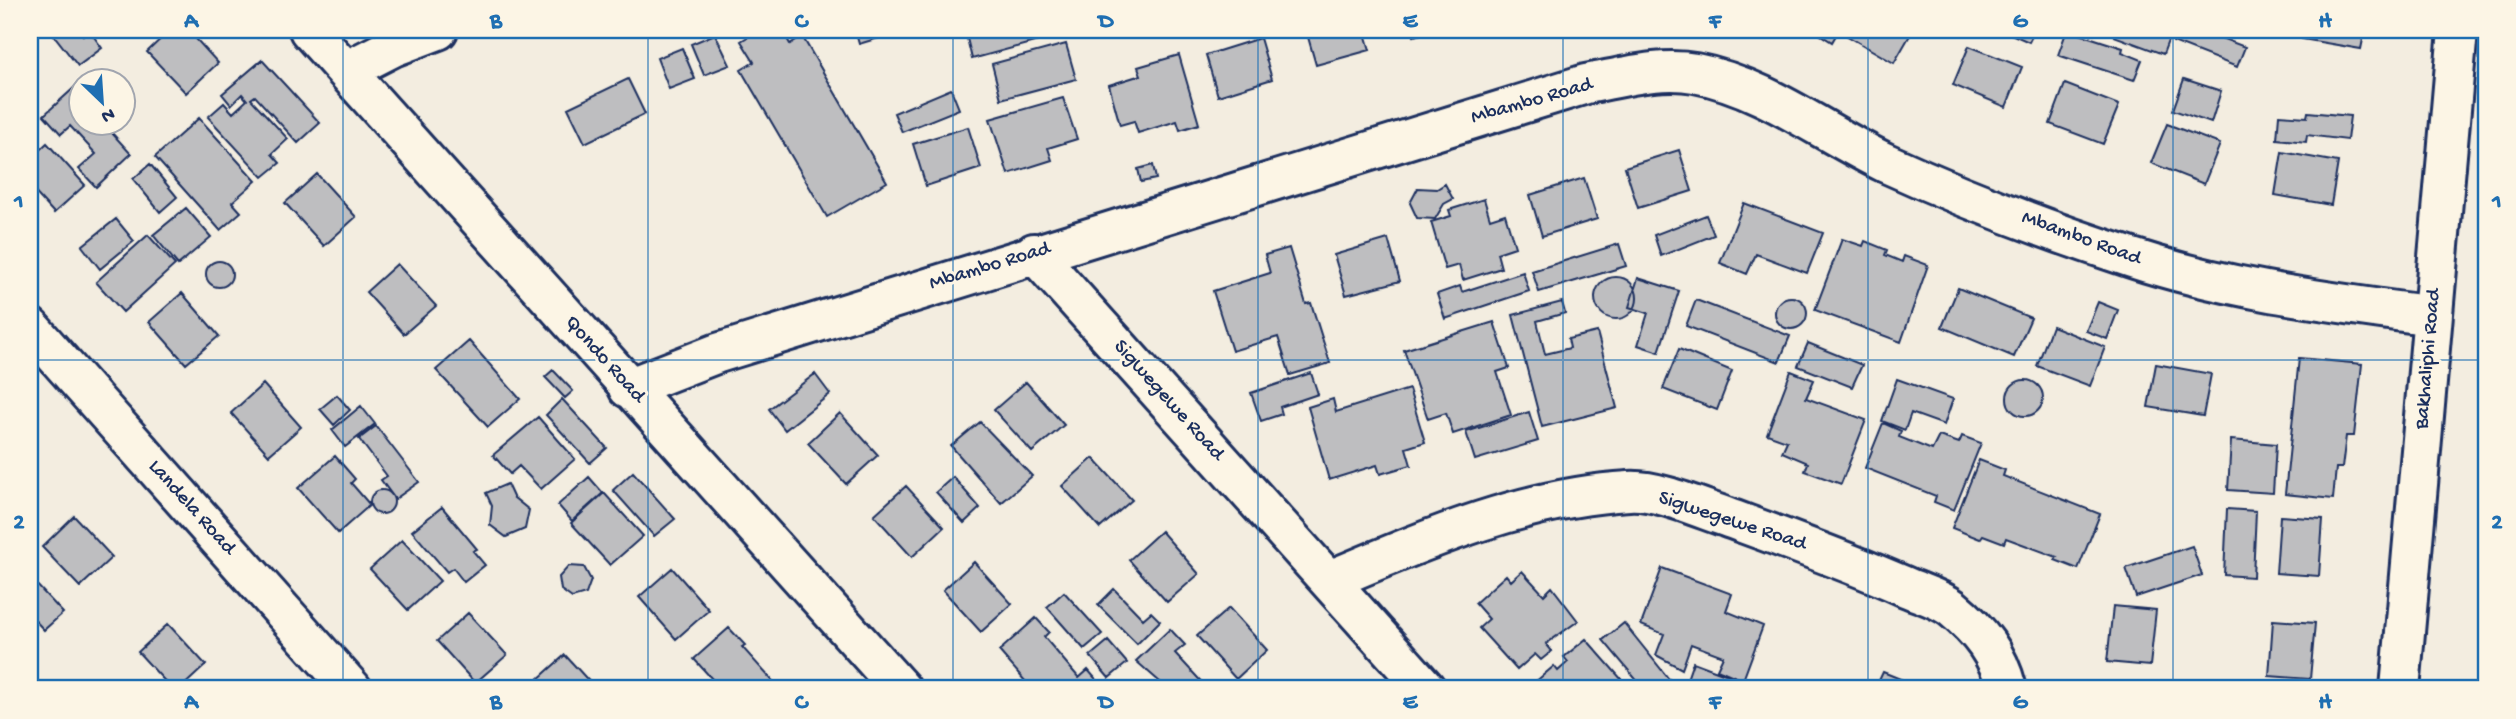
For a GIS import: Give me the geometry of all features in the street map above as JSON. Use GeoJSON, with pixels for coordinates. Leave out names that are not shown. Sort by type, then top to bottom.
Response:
{"type":"FeatureCollection","features":[{"type":"Feature","properties":{"kind":"street","name":"Qondo Road"},"geometry":{"type":"LineString","coordinates":[[309,30],[901,689]]}},
{"type":"Feature","properties":{"kind":"street"},"geometry":{"type":"LineString","coordinates":[[346,71],[438,30]]}},
{"type":"Feature","properties":{"kind":"street","name":"Bakhaliphi Road"},"geometry":{"type":"LineString","coordinates":[[2400,689],[2458,30]]}},
{"type":"Feature","properties":{"kind":"street","name":"Mbambo Road"},"geometry":{"type":"LineString","coordinates":[[628,388],[718,352],[1034,253],[1586,84],[1657,72],[1694,72],[1736,85],[1885,162],[2046,228],[2134,259],[2295,296],[2432,316]]}},
{"type":"Feature","properties":{"kind":"street","name":"Sigwegewe Road"},"geometry":{"type":"LineString","coordinates":[[1034,253],[1426,689]]}},
{"type":"Feature","properties":{"kind":"street","name":"Landela Road"},"geometry":{"type":"LineString","coordinates":[[30,327],[352,689]]}},
{"type":"Feature","properties":{"kind":"street","name":"Sigwegewe Road"},"geometry":{"type":"LineString","coordinates":[[1330,580],[1426,540],[1506,514],[1577,496],[1632,490],[1686,503],[1847,561],[1949,606],[1987,641],[2007,689]]}},
{"type":"Feature","properties":{"kind":"building"},"geometry":{"type":"Polygon","coordinates":[[[50,30],[79,30],[83,35],[89,30],[102,48],[78,66],[50,30]]]}},
{"type":"Feature","properties":{"kind":"building"},"geometry":{"type":"Polygon","coordinates":[[[170,30],[188,30],[218,63],[186,93],[147,52],[170,30]]]}},
{"type":"Feature","properties":{"kind":"building"},"geometry":{"type":"Polygon","coordinates":[[[759,30],[782,30],[790,44],[802,36],[887,182],[827,217],[741,70],[754,62],[741,41],[759,30]]]}},
{"type":"Feature","properties":{"kind":"building"},"geometry":{"type":"Polygon","coordinates":[[[855,30],[890,30],[881,32],[882,37],[859,44],[855,30]]]}},
{"type":"Feature","properties":{"kind":"building"},"geometry":{"type":"Polygon","coordinates":[[[933,30],[956,30],[935,36],[933,30]]]}},
{"type":"Feature","properties":{"kind":"building"},"geometry":{"type":"Polygon","coordinates":[[[965,30],[1058,30],[1060,35],[972,59],[965,30]]]}},
{"type":"Feature","properties":{"kind":"building"},"geometry":{"type":"Polygon","coordinates":[[[1306,30],[1364,30],[1370,50],[1316,65],[1306,30]]]}},
{"type":"Feature","properties":{"kind":"building"},"geometry":{"type":"Polygon","coordinates":[[[1412,30],[1435,30],[1414,36],[1412,30]]]}},
{"type":"Feature","properties":{"kind":"building"},"geometry":{"type":"Polygon","coordinates":[[[1813,30],[1839,30],[1832,42],[1813,30]]]}},
{"type":"Feature","properties":{"kind":"building"},"geometry":{"type":"Polygon","coordinates":[[[1847,30],[1913,30],[1894,63],[1844,34],[1847,30]]]}},
{"type":"Feature","properties":{"kind":"building"},"geometry":{"type":"Polygon","coordinates":[[[2002,30],[2035,30],[2029,42],[2002,30]]]}},
{"type":"Feature","properties":{"kind":"building"},"geometry":{"type":"Polygon","coordinates":[[[2067,30],[2123,48],[2122,52],[2142,60],[2134,80],[2058,55],[2067,30]]]}},
{"type":"Feature","properties":{"kind":"building"},"geometry":{"type":"Polygon","coordinates":[[[2116,30],[2172,30],[2163,54],[2114,36],[2116,30]]]}},
{"type":"Feature","properties":{"kind":"building"},"geometry":{"type":"Polygon","coordinates":[[[2177,30],[2200,30],[2245,47],[2237,67],[2173,42],[2177,30]]]}},
{"type":"Feature","properties":{"kind":"building"},"geometry":{"type":"Polygon","coordinates":[[[2303,30],[2365,30],[2361,49],[2302,39],[2303,30]]]}},
{"type":"Feature","properties":{"kind":"building"},"geometry":{"type":"Polygon","coordinates":[[[715,34],[730,65],[704,75],[691,44],[715,34]]]}},
{"type":"Feature","properties":{"kind":"building"},"geometry":{"type":"Polygon","coordinates":[[[1260,38],[1272,79],[1218,96],[1206,55],[1260,38]]]}},
{"type":"Feature","properties":{"kind":"building"},"geometry":{"type":"Polygon","coordinates":[[[1066,44],[1076,79],[1001,99],[992,64],[1066,44]]]}},
{"type":"Feature","properties":{"kind":"building"},"geometry":{"type":"Polygon","coordinates":[[[1969,46],[2022,67],[2006,107],[1953,85],[1969,46]]]}},
{"type":"Feature","properties":{"kind":"building"},"geometry":{"type":"Polygon","coordinates":[[[682,48],[695,79],[669,89],[657,58],[682,48]]]}},
{"type":"Feature","properties":{"kind":"building"},"geometry":{"type":"Polygon","coordinates":[[[1179,55],[1199,124],[1180,130],[1177,121],[1138,133],[1134,121],[1120,125],[1109,85],[1141,75],[1138,67],[1179,55]]]}},
{"type":"Feature","properties":{"kind":"building"},"geometry":{"type":"Polygon","coordinates":[[[262,60],[320,123],[298,143],[255,96],[251,99],[288,139],[272,154],[280,163],[263,177],[208,117],[224,103],[233,113],[247,100],[242,94],[231,105],[222,94],[262,60]]]}},
{"type":"Feature","properties":{"kind":"building"},"geometry":{"type":"Polygon","coordinates":[[[628,79],[645,114],[585,143],[568,108],[628,79]]]}},
{"type":"Feature","properties":{"kind":"building"},"geometry":{"type":"Polygon","coordinates":[[[2184,79],[2221,91],[2211,123],[2173,110],[2184,79]]]}},
{"type":"Feature","properties":{"kind":"building"},"geometry":{"type":"Polygon","coordinates":[[[2065,84],[2119,105],[2103,144],[2050,124],[2065,84]]]}},
{"type":"Feature","properties":{"kind":"building"},"geometry":{"type":"Polygon","coordinates":[[[951,89],[959,109],[902,132],[894,113],[951,89]]]}},
{"type":"Feature","properties":{"kind":"building"},"geometry":{"type":"Polygon","coordinates":[[[66,95],[66,130],[61,134],[44,115],[66,95]]]}},
{"type":"Feature","properties":{"kind":"building"},"geometry":{"type":"Polygon","coordinates":[[[1063,98],[1077,139],[1048,148],[1052,160],[1008,174],[990,119],[1063,98]]]}},
{"type":"Feature","properties":{"kind":"building"},"geometry":{"type":"Polygon","coordinates":[[[2308,112],[2350,116],[2347,140],[2307,135],[2306,142],[2277,139],[2279,115],[2307,117],[2308,112]]]}},
{"type":"Feature","properties":{"kind":"building"},"geometry":{"type":"Polygon","coordinates":[[[199,118],[256,181],[232,202],[241,212],[220,230],[155,157],[199,118]]]}},
{"type":"Feature","properties":{"kind":"building"},"geometry":{"type":"Polygon","coordinates":[[[2167,124],[2220,144],[2204,184],[2151,163],[2167,124]]]}},
{"type":"Feature","properties":{"kind":"building"},"geometry":{"type":"Polygon","coordinates":[[[968,127],[981,168],[926,186],[913,144],[968,127]]]}},
{"type":"Feature","properties":{"kind":"building"},"geometry":{"type":"Polygon","coordinates":[[[79,136],[115,136],[131,154],[96,187],[79,169],[96,154],[79,136]]]}},
{"type":"Feature","properties":{"kind":"building"},"geometry":{"type":"Polygon","coordinates":[[[47,143],[85,185],[54,213],[30,187],[30,159],[47,143]]]}},
{"type":"Feature","properties":{"kind":"building"},"geometry":{"type":"Polygon","coordinates":[[[1679,150],[1692,191],[1638,208],[1625,167],[1679,150]]]}},
{"type":"Feature","properties":{"kind":"building"},"geometry":{"type":"Polygon","coordinates":[[[2282,152],[2338,162],[2331,205],[2275,195],[2282,152]]]}},
{"type":"Feature","properties":{"kind":"building"},"geometry":{"type":"Polygon","coordinates":[[[150,164],[177,197],[160,212],[133,179],[150,164]]]}},
{"type":"Feature","properties":{"kind":"building"},"geometry":{"type":"Polygon","coordinates":[[[1153,165],[1156,179],[1141,182],[1138,169],[1153,165]]]}},
{"type":"Feature","properties":{"kind":"building"},"geometry":{"type":"Polygon","coordinates":[[[317,174],[356,217],[324,246],[285,203],[317,174]]]}},
{"type":"Feature","properties":{"kind":"building"},"geometry":{"type":"Polygon","coordinates":[[[1584,178],[1597,219],[1542,236],[1530,195],[1584,178]]]}},
{"type":"Feature","properties":{"kind":"building"},"geometry":{"type":"Polygon","coordinates":[[[1445,184],[1453,199],[1444,204],[1435,219],[1417,218],[1410,203],[1418,188],[1437,189],[1445,184]]]}},
{"type":"Feature","properties":{"kind":"building"},"geometry":{"type":"Polygon","coordinates":[[[1484,199],[1490,219],[1505,214],[1515,247],[1497,253],[1501,268],[1463,280],[1459,265],[1445,269],[1431,222],[1451,216],[1449,210],[1484,199]]]}},
{"type":"Feature","properties":{"kind":"building"},"geometry":{"type":"Polygon","coordinates":[[[1744,203],[1823,233],[1807,273],[1756,254],[1747,274],[1720,263],[1744,203]]]}},
{"type":"Feature","properties":{"kind":"building"},"geometry":{"type":"Polygon","coordinates":[[[186,208],[211,237],[178,265],[153,235],[186,208]]]}},
{"type":"Feature","properties":{"kind":"building"},"geometry":{"type":"Polygon","coordinates":[[[1706,215],[1714,235],[1661,256],[1654,235],[1706,215]]]}},
{"type":"Feature","properties":{"kind":"building"},"geometry":{"type":"Polygon","coordinates":[[[116,219],[134,241],[100,269],[82,246],[116,219]]]}},
{"type":"Feature","properties":{"kind":"building"},"geometry":{"type":"Polygon","coordinates":[[[148,235],[175,265],[123,312],[96,282],[148,235]]]}},
{"type":"Feature","properties":{"kind":"building"},"geometry":{"type":"Polygon","coordinates":[[[1388,239],[1400,281],[1346,295],[1334,255],[1388,239]]]}},
{"type":"Feature","properties":{"kind":"building"},"geometry":{"type":"Polygon","coordinates":[[[1842,239],[1863,246],[1865,241],[1887,250],[1885,255],[1902,262],[1904,256],[1928,265],[1901,342],[1815,310],[1842,239]]]}},
{"type":"Feature","properties":{"kind":"building"},"geometry":{"type":"Polygon","coordinates":[[[1619,244],[1626,266],[1539,292],[1532,271],[1619,244]]]}},
{"type":"Feature","properties":{"kind":"building"},"geometry":{"type":"Polygon","coordinates":[[[1289,248],[1306,304],[1311,303],[1330,363],[1290,375],[1278,337],[1232,351],[1213,291],[1270,273],[1265,255],[1289,248]]]}},
{"type":"Feature","properties":{"kind":"building"},"geometry":{"type":"Polygon","coordinates":[[[219,261],[228,265],[232,274],[228,283],[219,287],[210,283],[206,274],[210,265],[219,261]]]}},
{"type":"Feature","properties":{"kind":"building"},"geometry":{"type":"Polygon","coordinates":[[[397,264],[436,306],[404,334],[366,292],[397,264]]]}},
{"type":"Feature","properties":{"kind":"building"},"geometry":{"type":"Polygon","coordinates":[[[1523,272],[1529,291],[1445,319],[1437,294],[1460,286],[1462,292],[1523,272]]]}},
{"type":"Feature","properties":{"kind":"building"},"geometry":{"type":"Polygon","coordinates":[[[1616,277],[1631,283],[1637,298],[1631,313],[1616,319],[1601,313],[1595,298],[1601,283],[1616,277]]]}},
{"type":"Feature","properties":{"kind":"building"},"geometry":{"type":"Polygon","coordinates":[[[1638,278],[1679,291],[1659,352],[1638,345],[1648,313],[1629,307],[1638,278]]]}},
{"type":"Feature","properties":{"kind":"building"},"geometry":{"type":"Polygon","coordinates":[[[1958,288],[2031,318],[2014,357],[1942,327],[1958,288]]]}},
{"type":"Feature","properties":{"kind":"building"},"geometry":{"type":"Polygon","coordinates":[[[182,293],[219,336],[186,364],[149,322],[182,293]]]}},
{"type":"Feature","properties":{"kind":"building"},"geometry":{"type":"Polygon","coordinates":[[[1791,297],[1802,302],[1807,313],[1802,324],[1791,329],[1780,324],[1775,313],[1780,302],[1791,297]]]}},
{"type":"Feature","properties":{"kind":"building"},"geometry":{"type":"Polygon","coordinates":[[[1696,300],[1790,336],[1779,362],[1686,326],[1696,300]]]}},
{"type":"Feature","properties":{"kind":"building"},"geometry":{"type":"Polygon","coordinates":[[[1562,302],[1565,313],[1537,321],[1545,354],[1570,348],[1568,339],[1597,332],[1617,408],[1542,427],[1513,315],[1562,302]]]}},
{"type":"Feature","properties":{"kind":"building"},"geometry":{"type":"Polygon","coordinates":[[[2098,302],[2118,310],[2107,339],[2086,331],[2098,302]]]}},
{"type":"Feature","properties":{"kind":"building"},"geometry":{"type":"Polygon","coordinates":[[[1494,322],[1509,368],[1497,372],[1511,415],[1453,434],[1446,413],[1428,419],[1404,350],[1494,322]]]}},
{"type":"Feature","properties":{"kind":"building"},"geometry":{"type":"Polygon","coordinates":[[[2052,326],[2105,347],[2090,386],[2037,366],[2052,326]]]}},
{"type":"Feature","properties":{"kind":"building"},"geometry":{"type":"Polygon","coordinates":[[[469,341],[520,399],[488,427],[436,370],[469,341]]]}},
{"type":"Feature","properties":{"kind":"building"},"geometry":{"type":"Polygon","coordinates":[[[1808,343],[1862,365],[1852,387],[1798,366],[1808,343]]]}},
{"type":"Feature","properties":{"kind":"building"},"geometry":{"type":"Polygon","coordinates":[[[1679,349],[1732,371],[1717,410],[1663,389],[1679,349]]]}},
{"type":"Feature","properties":{"kind":"building"},"geometry":{"type":"Polygon","coordinates":[[[2299,358],[2362,364],[2354,436],[2346,436],[2342,468],[2336,468],[2333,499],[2285,494],[2299,358]]]}},
{"type":"Feature","properties":{"kind":"building"},"geometry":{"type":"Polygon","coordinates":[[[2156,364],[2211,374],[2203,416],[2148,407],[2156,364]]]}},
{"type":"Feature","properties":{"kind":"building"},"geometry":{"type":"Polygon","coordinates":[[[553,370],[573,391],[565,398],[545,377],[553,370]]]}},
{"type":"Feature","properties":{"kind":"building"},"geometry":{"type":"Polygon","coordinates":[[[1791,371],[1814,380],[1806,398],[1866,420],[1841,484],[1805,471],[1808,463],[1782,452],[1787,441],[1767,434],[1791,371]]]}},
{"type":"Feature","properties":{"kind":"building"},"geometry":{"type":"Polygon","coordinates":[[[1311,373],[1318,394],[1280,407],[1282,414],[1261,421],[1251,393],[1311,373]]]}},
{"type":"Feature","properties":{"kind":"building"},"geometry":{"type":"Polygon","coordinates":[[[815,374],[830,394],[785,430],[769,409],[815,374]]]}},
{"type":"Feature","properties":{"kind":"building"},"geometry":{"type":"Polygon","coordinates":[[[1897,379],[1953,399],[1944,425],[1911,413],[1905,430],[1882,421],[1897,379]]]}},
{"type":"Feature","properties":{"kind":"building"},"geometry":{"type":"Polygon","coordinates":[[[2025,380],[2038,385],[2043,398],[2038,411],[2025,416],[2012,411],[2007,398],[2012,385],[2025,380]]]}},
{"type":"Feature","properties":{"kind":"building"},"geometry":{"type":"Polygon","coordinates":[[[1026,382],[1064,425],[1032,452],[994,410],[1026,382]]]}},
{"type":"Feature","properties":{"kind":"building"},"geometry":{"type":"Polygon","coordinates":[[[263,384],[301,427],[269,455],[231,413],[263,384]]]}},
{"type":"Feature","properties":{"kind":"building"},"geometry":{"type":"Polygon","coordinates":[[[1409,389],[1425,442],[1406,448],[1411,465],[1380,474],[1377,465],[1329,480],[1308,407],[1333,399],[1336,412],[1409,389]]]}},
{"type":"Feature","properties":{"kind":"building"},"geometry":{"type":"Polygon","coordinates":[[[337,395],[350,410],[334,425],[320,409],[337,395]]]}},
{"type":"Feature","properties":{"kind":"building"},"geometry":{"type":"Polygon","coordinates":[[[562,399],[607,448],[590,463],[546,415],[562,399]]]}},
{"type":"Feature","properties":{"kind":"building"},"geometry":{"type":"Polygon","coordinates":[[[361,406],[375,424],[345,447],[332,430],[361,406]]]}},
{"type":"Feature","properties":{"kind":"building"},"geometry":{"type":"Polygon","coordinates":[[[1529,412],[1538,441],[1475,460],[1466,432],[1529,412]]]}},
{"type":"Feature","properties":{"kind":"building"},"geometry":{"type":"Polygon","coordinates":[[[840,413],[878,455],[846,484],[808,443],[840,413]]]}},
{"type":"Feature","properties":{"kind":"building"},"geometry":{"type":"Polygon","coordinates":[[[538,417],[575,459],[541,489],[519,466],[510,474],[493,455],[538,417]]]}},
{"type":"Feature","properties":{"kind":"building"},"geometry":{"type":"Polygon","coordinates":[[[980,422],[1032,476],[1001,503],[951,446],[980,422]]]}},
{"type":"Feature","properties":{"kind":"building"},"geometry":{"type":"Polygon","coordinates":[[[1883,423],[1901,431],[1899,437],[1932,450],[1939,436],[1959,443],[1962,436],[1981,443],[1954,510],[1934,502],[1936,496],[1865,468],[1883,423]]]}},
{"type":"Feature","properties":{"kind":"building"},"geometry":{"type":"Polygon","coordinates":[[[376,426],[419,482],[395,499],[381,480],[387,476],[359,439],[376,426]]]}},
{"type":"Feature","properties":{"kind":"building"},"geometry":{"type":"Polygon","coordinates":[[[2231,440],[2276,444],[2273,493],[2228,490],[2231,440]]]}},
{"type":"Feature","properties":{"kind":"building"},"geometry":{"type":"Polygon","coordinates":[[[335,456],[355,479],[351,483],[370,505],[338,533],[298,488],[335,456]]]}},
{"type":"Feature","properties":{"kind":"building"},"geometry":{"type":"Polygon","coordinates":[[[1093,458],[1132,500],[1100,528],[1062,486],[1093,458]]]}},
{"type":"Feature","properties":{"kind":"building"},"geometry":{"type":"Polygon","coordinates":[[[1979,460],[2005,470],[2003,476],[2100,514],[2078,569],[2055,560],[2057,557],[2006,538],[2004,543],[1983,535],[1980,539],[1952,528],[1979,460]]]}},
{"type":"Feature","properties":{"kind":"building"},"geometry":{"type":"Polygon","coordinates":[[[633,472],[675,519],[654,536],[613,490],[633,472]]]}},
{"type":"Feature","properties":{"kind":"building"},"geometry":{"type":"Polygon","coordinates":[[[589,477],[603,493],[572,521],[558,505],[589,477]]]}},
{"type":"Feature","properties":{"kind":"building"},"geometry":{"type":"Polygon","coordinates":[[[953,477],[980,508],[964,523],[936,492],[953,477]]]}},
{"type":"Feature","properties":{"kind":"building"},"geometry":{"type":"Polygon","coordinates":[[[507,484],[513,497],[529,510],[525,529],[506,537],[490,525],[492,506],[486,493],[507,484]]]}},
{"type":"Feature","properties":{"kind":"building"},"geometry":{"type":"Polygon","coordinates":[[[906,486],[944,527],[912,557],[874,515],[906,486]]]}},
{"type":"Feature","properties":{"kind":"building"},"geometry":{"type":"Polygon","coordinates":[[[382,490],[391,493],[394,502],[391,511],[382,514],[373,511],[370,502],[373,493],[382,490]]]}},
{"type":"Feature","properties":{"kind":"building"},"geometry":{"type":"Polygon","coordinates":[[[604,493],[643,536],[610,565],[571,523],[604,493]]]}},
{"type":"Feature","properties":{"kind":"building"},"geometry":{"type":"Polygon","coordinates":[[[442,507],[477,549],[473,551],[485,565],[464,582],[453,568],[447,572],[412,531],[442,507]]]}},
{"type":"Feature","properties":{"kind":"building"},"geometry":{"type":"Polygon","coordinates":[[[2227,509],[2256,511],[2253,577],[2224,575],[2227,509]]]}},
{"type":"Feature","properties":{"kind":"building"},"geometry":{"type":"Polygon","coordinates":[[[74,516],[112,557],[80,587],[42,547],[74,516]]]}},
{"type":"Feature","properties":{"kind":"building"},"geometry":{"type":"Polygon","coordinates":[[[2280,516],[2323,519],[2319,576],[2276,573],[2280,516]]]}},
{"type":"Feature","properties":{"kind":"building"},"geometry":{"type":"Polygon","coordinates":[[[1161,531],[1199,574],[1167,602],[1129,560],[1161,531]]]}},
{"type":"Feature","properties":{"kind":"building"},"geometry":{"type":"Polygon","coordinates":[[[402,540],[440,581],[408,610],[370,569],[402,540]]]}},
{"type":"Feature","properties":{"kind":"building"},"geometry":{"type":"Polygon","coordinates":[[[2192,546],[2202,575],[2136,597],[2126,568],[2192,546]]]}},
{"type":"Feature","properties":{"kind":"building"},"geometry":{"type":"Polygon","coordinates":[[[974,562],[1012,604],[981,632],[943,590],[974,562]]]}},
{"type":"Feature","properties":{"kind":"building"},"geometry":{"type":"Polygon","coordinates":[[[569,566],[584,567],[591,580],[586,594],[572,598],[561,590],[559,577],[569,566]]]}},
{"type":"Feature","properties":{"kind":"building"},"geometry":{"type":"Polygon","coordinates":[[[672,568],[709,610],[676,639],[639,597],[672,568]]]}},
{"type":"Feature","properties":{"kind":"building"},"geometry":{"type":"Polygon","coordinates":[[[1662,568],[1732,594],[1726,611],[1763,626],[1743,680],[1717,669],[1723,656],[1691,644],[1682,669],[1656,655],[1664,634],[1641,625],[1662,568]]]}},
{"type":"Feature","properties":{"kind":"building"},"geometry":{"type":"Polygon","coordinates":[[[1522,571],[1544,595],[1552,587],[1578,621],[1546,644],[1552,651],[1541,660],[1535,654],[1517,670],[1479,628],[1489,619],[1475,603],[1506,575],[1511,581],[1522,571]]]}},
{"type":"Feature","properties":{"kind":"building"},"geometry":{"type":"Polygon","coordinates":[[[34,582],[63,613],[44,630],[30,615],[30,586],[34,582]]]}},
{"type":"Feature","properties":{"kind":"building"},"geometry":{"type":"Polygon","coordinates":[[[1114,589],[1143,619],[1151,612],[1160,621],[1137,644],[1098,605],[1114,589]]]}},
{"type":"Feature","properties":{"kind":"building"},"geometry":{"type":"Polygon","coordinates":[[[1064,592],[1102,634],[1084,649],[1047,607],[1064,592]]]}},
{"type":"Feature","properties":{"kind":"building"},"geometry":{"type":"Polygon","coordinates":[[[2113,606],[2156,610],[2150,666],[2107,662],[2113,606]]]}},
{"type":"Feature","properties":{"kind":"building"},"geometry":{"type":"Polygon","coordinates":[[[1229,608],[1267,650],[1236,679],[1197,636],[1229,608]]]}},
{"type":"Feature","properties":{"kind":"building"},"geometry":{"type":"Polygon","coordinates":[[[468,613],[507,655],[475,683],[437,641],[468,613]]]}},
{"type":"Feature","properties":{"kind":"building"},"geometry":{"type":"Polygon","coordinates":[[[1036,618],[1049,632],[1044,637],[1079,678],[1088,670],[1102,686],[1098,689],[1032,689],[999,651],[1036,618]]]}},
{"type":"Feature","properties":{"kind":"building"},"geometry":{"type":"Polygon","coordinates":[[[2273,620],[2315,623],[2310,679],[2269,676],[2273,620]]]}},
{"type":"Feature","properties":{"kind":"building"},"geometry":{"type":"Polygon","coordinates":[[[1624,623],[1676,688],[1644,689],[1603,640],[1624,623]]]}},
{"type":"Feature","properties":{"kind":"building"},"geometry":{"type":"Polygon","coordinates":[[[168,624],[206,665],[180,689],[172,689],[138,652],[168,624]]]}},
{"type":"Feature","properties":{"kind":"building"},"geometry":{"type":"Polygon","coordinates":[[[729,628],[745,645],[742,647],[780,689],[721,689],[694,659],[729,628]]]}},
{"type":"Feature","properties":{"kind":"building"},"geometry":{"type":"Polygon","coordinates":[[[1170,629],[1185,645],[1175,653],[1208,689],[1168,689],[1136,661],[1170,629]]]}},
{"type":"Feature","properties":{"kind":"building"},"geometry":{"type":"Polygon","coordinates":[[[1586,639],[1630,689],[1540,689],[1534,683],[1554,666],[1558,671],[1568,662],[1564,657],[1586,639]]]}},
{"type":"Feature","properties":{"kind":"building"},"geometry":{"type":"Polygon","coordinates":[[[1108,641],[1127,663],[1109,678],[1090,656],[1108,641]]]}},
{"type":"Feature","properties":{"kind":"building"},"geometry":{"type":"Polygon","coordinates":[[[565,655],[596,689],[527,689],[565,655]]]}},
{"type":"Feature","properties":{"kind":"building"},"geometry":{"type":"Polygon","coordinates":[[[1693,662],[1744,681],[1741,689],[1694,689],[1685,685],[1693,662]]]}},
{"type":"Feature","properties":{"kind":"building"},"geometry":{"type":"Polygon","coordinates":[[[1883,672],[1925,689],[1875,689],[1883,672]]]}}]}
